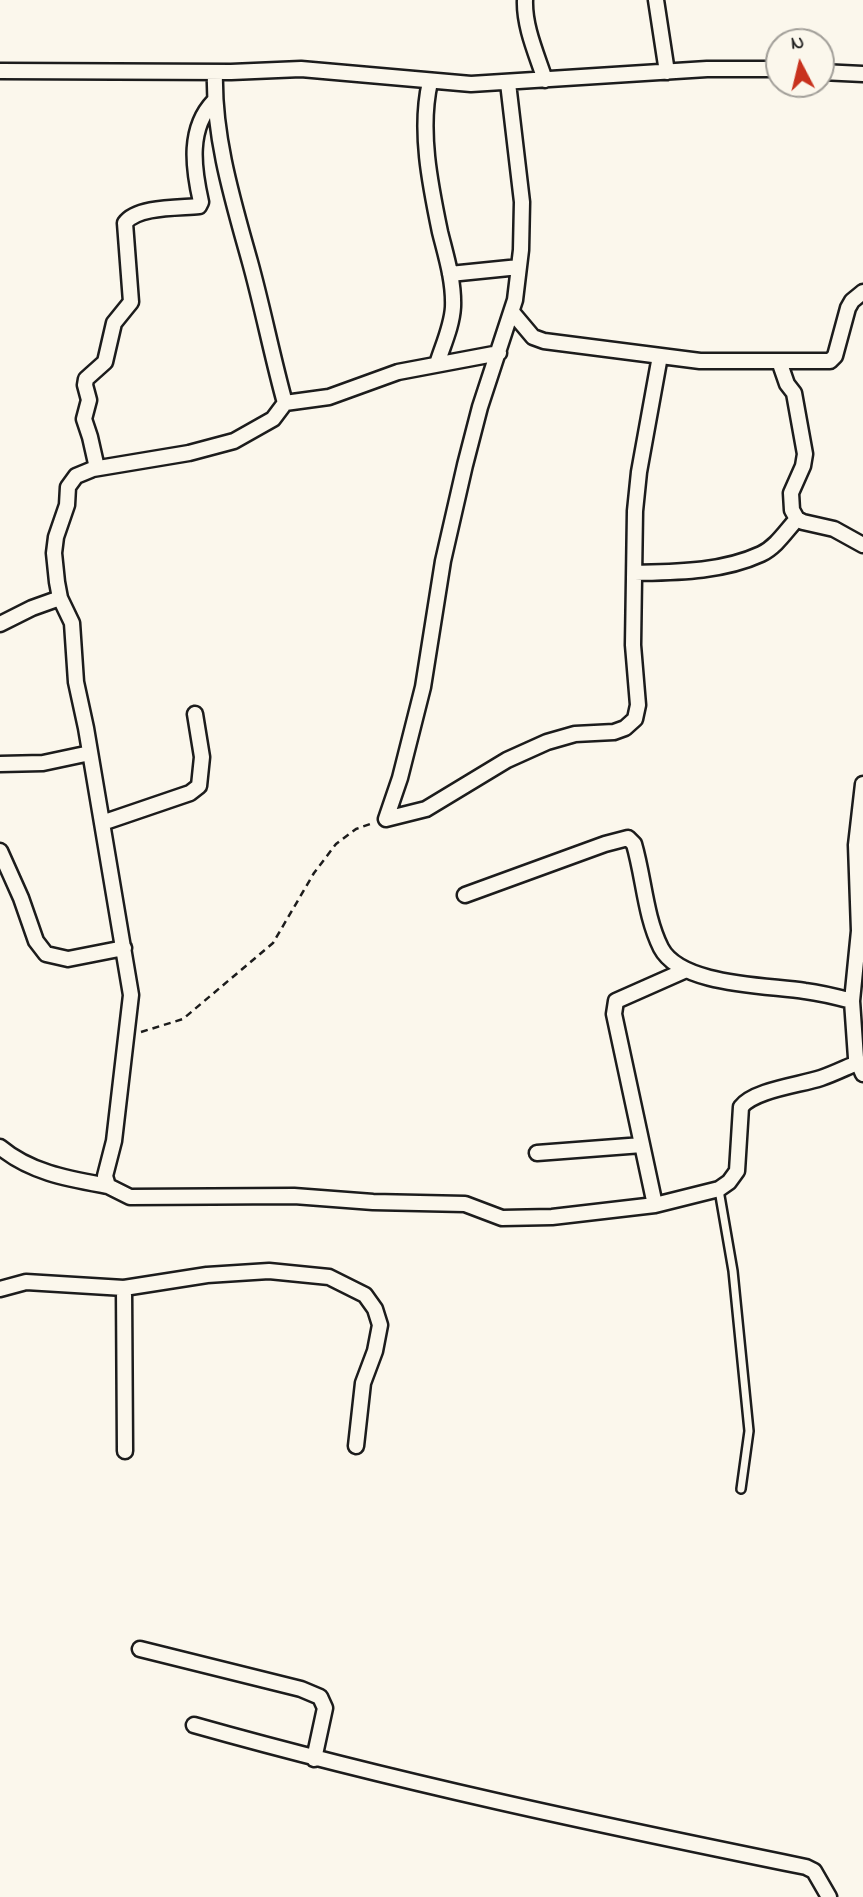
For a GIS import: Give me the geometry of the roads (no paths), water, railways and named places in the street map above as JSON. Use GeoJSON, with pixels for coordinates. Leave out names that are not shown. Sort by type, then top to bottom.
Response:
{"type":"FeatureCollection","features":[{"type":"Feature","properties":{"kind":"street"},"geometry":{"type":"LineString","coordinates":[[525,0],[525,13],[545,80]]}},
{"type":"Feature","properties":{"kind":"street"},"geometry":{"type":"LineString","coordinates":[[656,0],[667,72]]}},
{"type":"Feature","properties":{"kind":"street"},"geometry":{"type":"LineString","coordinates":[[0,71],[215,72],[301,69],[430,82],[508,83],[733,68],[765,69]]}},
{"type":"Feature","properties":{"kind":"street"},"geometry":{"type":"LineString","coordinates":[[215,72],[214,101],[234,206],[285,403]]}},
{"type":"Feature","properties":{"kind":"street"},"geometry":{"type":"LineString","coordinates":[[835,73],[863,74]]}},
{"type":"Feature","properties":{"kind":"street"},"geometry":{"type":"LineString","coordinates":[[430,82],[424,112],[434,201],[450,274],[452,313],[437,364]]}},
{"type":"Feature","properties":{"kind":"street"},"geometry":{"type":"LineString","coordinates":[[508,83],[522,202],[519,267],[512,312],[480,407],[465,465],[443,561],[423,687],[400,778],[386,819],[426,809],[507,760],[547,743],[575,734],[614,732],[632,724],[638,705],[633,645],[635,511],[639,472],[660,356]]}},
{"type":"Feature","properties":{"kind":"street"},"geometry":{"type":"LineString","coordinates":[[97,468],[84,419],[89,400],[85,385],[88,377],[105,362],[114,323],[131,302],[125,223],[131,217],[156,210],[178,205],[199,206],[201,202],[195,156],[196,127],[204,111],[214,101]]}},
{"type":"Feature","properties":{"kind":"street"},"geometry":{"type":"LineString","coordinates":[[450,274],[519,267]]}},
{"type":"Feature","properties":{"kind":"street"},"geometry":{"type":"LineString","coordinates":[[512,312],[533,337],[540,340],[700,360],[833,360],[848,308],[863,292]]}},
{"type":"Feature","properties":{"kind":"street"},"geometry":{"type":"LineString","coordinates":[[108,1186],[105,1176],[114,1141],[131,995],[76,682],[72,623],[60,598],[54,547],[67,505],[66,492],[76,476],[97,468],[189,453],[234,441],[273,419],[285,403],[329,397],[398,372],[499,353]]}},
{"type":"Feature","properties":{"kind":"street"},"geometry":{"type":"LineString","coordinates":[[779,361],[787,384],[794,393],[805,454],[790,498],[797,519]]}},
{"type":"Feature","properties":{"kind":"street"},"geometry":{"type":"LineString","coordinates":[[635,573],[696,571],[762,553],[778,541],[797,519]]}},
{"type":"Feature","properties":{"kind":"street"},"geometry":{"type":"LineString","coordinates":[[797,519],[834,529],[863,545]]}},
{"type":"Feature","properties":{"kind":"street"},"geometry":{"type":"LineString","coordinates":[[0,624],[60,598]]}},
{"type":"Feature","properties":{"kind":"street"},"geometry":{"type":"LineString","coordinates":[[102,824],[190,793],[199,786],[202,757],[195,714]]}},
{"type":"Feature","properties":{"kind":"street"},"geometry":{"type":"LineString","coordinates":[[0,765],[43,763],[90,753]]}},
{"type":"Feature","properties":{"kind":"street"},"geometry":{"type":"LineString","coordinates":[[0,1147],[49,1175],[108,1186],[130,1198],[294,1196],[373,1202],[465,1204],[502,1218],[552,1217],[655,1205],[719,1189],[729,1182],[737,1171],[741,1107],[744,1103],[757,1096],[860,1068],[858,1031],[852,1001],[859,930],[856,845],[863,784]]}},
{"type":"Feature","properties":{"kind":"street"},"geometry":{"type":"LineString","coordinates":[[465,895],[628,838],[634,844],[645,901],[662,950],[671,961],[706,977],[807,991],[852,1001]]}},
{"type":"Feature","properties":{"kind":"street"},"geometry":{"type":"LineString","coordinates":[[0,851],[36,941],[46,954],[68,959],[124,948]]}},
{"type":"Feature","properties":{"kind":"street"},"geometry":{"type":"LineString","coordinates":[[655,1205],[614,1014],[616,1001],[686,970]]}},
{"type":"Feature","properties":{"kind":"street"},"geometry":{"type":"LineString","coordinates":[[537,1153],[642,1145]]}},
{"type":"Feature","properties":{"kind":"street"},"geometry":{"type":"LineString","coordinates":[[0,1289],[26,1282],[124,1289],[207,1275],[269,1271],[329,1277],[365,1295],[375,1308],[380,1325],[375,1351],[363,1383],[356,1446]]}},
{"type":"Feature","properties":{"kind":"street"},"geometry":{"type":"LineString","coordinates":[[124,1289],[125,1451]]}},
{"type":"Feature","properties":{"kind":"street"},"geometry":{"type":"LineString","coordinates":[[140,1649],[301,1689],[320,1697],[325,1708],[313,1759]]}},
{"type":"Feature","properties":{"kind":"street"},"geometry":{"type":"LineString","coordinates":[[194,1725],[313,1759],[437,1789],[742,1856],[806,1867],[814,1871],[829,1897]]}},
{"type":"Feature","properties":{"kind":"lane"},"geometry":{"type":"LineString","coordinates":[[719,1189],[733,1271],[749,1431],[741,1489]]}}]}
